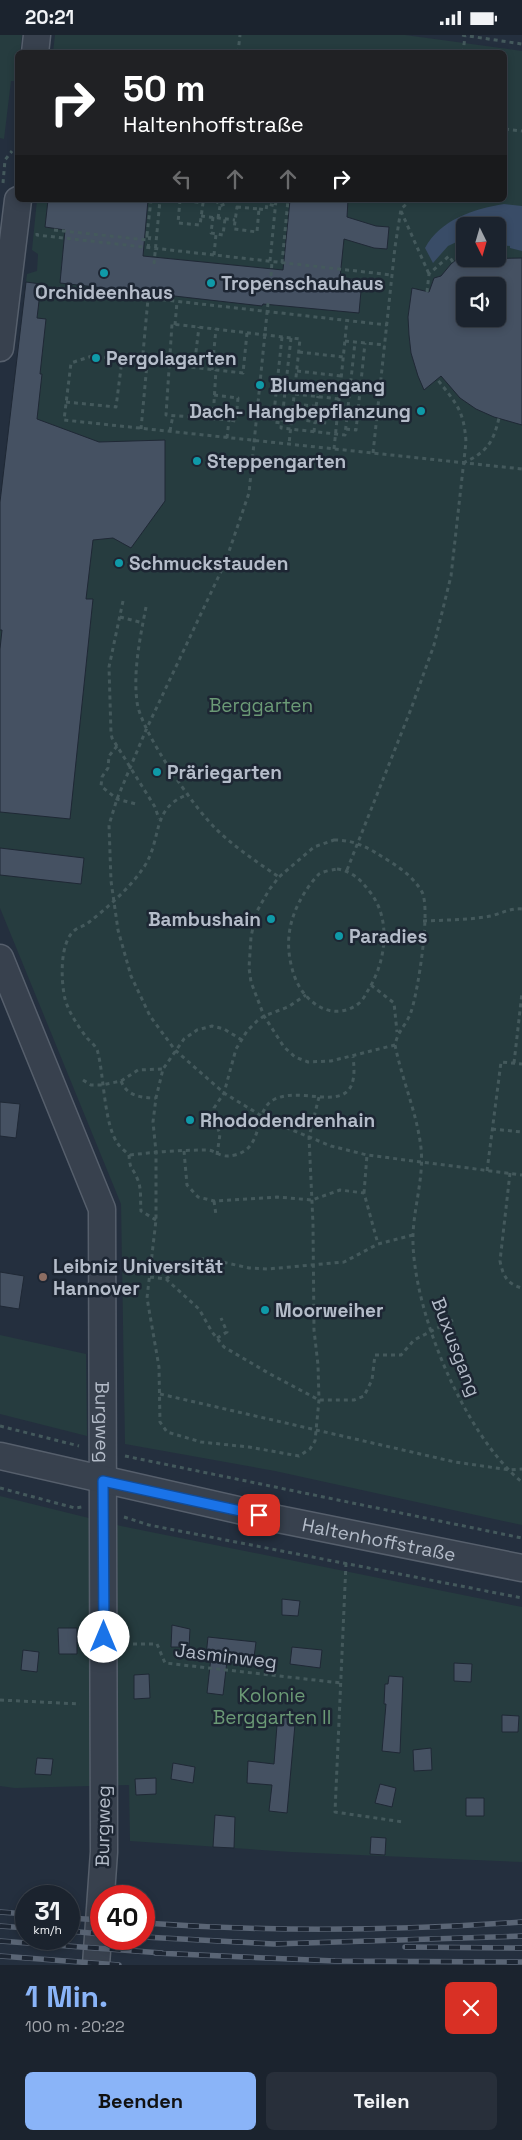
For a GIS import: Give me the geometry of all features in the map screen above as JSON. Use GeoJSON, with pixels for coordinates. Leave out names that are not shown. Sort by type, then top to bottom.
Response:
{"type":"FeatureCollection","features":[{"type":"Feature","properties":{"kind":"street"},"geometry":{"type":"LineString","coordinates":[[36,50],[38,35]]}},
{"type":"Feature","properties":{"kind":"street"},"geometry":{"type":"LineString","coordinates":[[0,348],[10,193]]}},
{"type":"Feature","properties":{"kind":"street","name":"Burgweg"},"geometry":{"type":"LineString","coordinates":[[0,957],[102,1209],[92,1448],[103,1481],[92,1509],[104,1704],[104,1852],[96,1965]]}},
{"type":"Feature","properties":{"kind":"street","name":"Haltenhoffstraße"},"geometry":{"type":"LineString","coordinates":[[0,1456],[103,1481],[278,1519],[522,1568]]}},
{"type":"Feature","properties":{"kind":"path"},"geometry":{"type":"LineString","coordinates":[[238,50],[240,35]]}},
{"type":"Feature","properties":{"kind":"path"},"geometry":{"type":"LineString","coordinates":[[462,35],[522,44]]}},
{"type":"Feature","properties":{"kind":"path"},"geometry":{"type":"LineString","coordinates":[[464,50],[466,35]]}},
{"type":"Feature","properties":{"kind":"path"},"geometry":{"type":"LineString","coordinates":[[507,129],[522,131]]}},
{"type":"Feature","properties":{"kind":"path"},"geometry":{"type":"LineString","coordinates":[[10,193],[5,160],[12,151]]}},
{"type":"Feature","properties":{"kind":"path"},"geometry":{"type":"LineString","coordinates":[[54,230],[147,240],[151,202]]}},
{"type":"Feature","properties":{"kind":"path"},"geometry":{"type":"LineString","coordinates":[[154,264],[160,202]]}},
{"type":"Feature","properties":{"kind":"path"},"geometry":{"type":"LineString","coordinates":[[181,202],[178,223],[200,225],[203,202]]}},
{"type":"Feature","properties":{"kind":"path"},"geometry":{"type":"LineString","coordinates":[[217,202],[220,206],[218,218]]}},
{"type":"Feature","properties":{"kind":"path"},"geometry":{"type":"LineString","coordinates":[[220,206],[226,202]]}},
{"type":"Feature","properties":{"kind":"path"},"geometry":{"type":"LineString","coordinates":[[238,202],[234,229],[257,232],[259,209]]}},
{"type":"Feature","properties":{"kind":"path"},"geometry":{"type":"LineString","coordinates":[[237,207],[266,210],[267,202],[276,206]]}},
{"type":"Feature","properties":{"kind":"path"},"geometry":{"type":"LineString","coordinates":[[271,276],[276,202]]}},
{"type":"Feature","properties":{"kind":"path"},"geometry":{"type":"LineString","coordinates":[[282,263],[288,202]]}},
{"type":"Feature","properties":{"kind":"path"},"geometry":{"type":"LineString","coordinates":[[373,453],[401,209],[409,202]]}},
{"type":"Feature","properties":{"kind":"path"},"geometry":{"type":"LineString","coordinates":[[401,209],[428,274],[427,292]]}},
{"type":"Feature","properties":{"kind":"path"},"geometry":{"type":"LineString","coordinates":[[201,216],[235,220]]}},
{"type":"Feature","properties":{"kind":"path"},"geometry":{"type":"LineString","coordinates":[[213,217],[211,233],[216,234],[223,235],[225,219]]}},
{"type":"Feature","properties":{"kind":"path"},"geometry":{"type":"LineString","coordinates":[[38,227],[37,235],[392,275]]}},
{"type":"Feature","properties":{"kind":"path"},"geometry":{"type":"LineString","coordinates":[[214,255],[216,234]]}},
{"type":"Feature","properties":{"kind":"path"},"geometry":{"type":"LineString","coordinates":[[147,235],[150,235],[148,248]]}},
{"type":"Feature","properties":{"kind":"path"},"geometry":{"type":"LineString","coordinates":[[428,274],[449,256],[453,262]]}},
{"type":"Feature","properties":{"kind":"path"},"geometry":{"type":"LineString","coordinates":[[59,289],[387,325]]}},
{"type":"Feature","properties":{"kind":"path"},"geometry":{"type":"LineString","coordinates":[[142,361],[148,299]]}},
{"type":"Feature","properties":{"kind":"path"},"geometry":{"type":"LineString","coordinates":[[175,325],[177,302]]}},
{"type":"Feature","properties":{"kind":"path"},"geometry":{"type":"LineString","coordinates":[[268,303],[249,493],[236,533],[210,597],[146,730],[117,799],[109,825],[108,835],[118,930],[131,976],[150,1016],[175,1051],[224,1093],[262,1116],[331,1146],[367,1155],[522,1175]]}},
{"type":"Feature","properties":{"kind":"path"},"geometry":{"type":"LineString","coordinates":[[334,449],[347,320]]}},
{"type":"Feature","properties":{"kind":"path"},"geometry":{"type":"LineString","coordinates":[[214,395],[238,398],[236,421],[166,415],[172,324],[300,339],[290,444]]}},
{"type":"Feature","properties":{"kind":"path"},"geometry":{"type":"LineString","coordinates":[[194,368],[199,327]]}},
{"type":"Feature","properties":{"kind":"path"},"geometry":{"type":"LineString","coordinates":[[212,419],[216,329]]}},
{"type":"Feature","properties":{"kind":"path"},"geometry":{"type":"LineString","coordinates":[[247,333],[243,373],[92,356],[70,363],[64,420],[522,469]]}},
{"type":"Feature","properties":{"kind":"path"},"geometry":{"type":"LineString","coordinates":[[282,337],[273,422],[282,423]]}},
{"type":"Feature","properties":{"kind":"path"},"geometry":{"type":"LineString","coordinates":[[291,338],[281,428],[345,435],[355,342]]}},
{"type":"Feature","properties":{"kind":"path"},"geometry":{"type":"LineString","coordinates":[[345,341],[385,345]]}},
{"type":"Feature","properties":{"kind":"path"},"geometry":{"type":"LineString","coordinates":[[346,429],[356,430],[365,343]]}},
{"type":"Feature","properties":{"kind":"path"},"geometry":{"type":"LineString","coordinates":[[299,352],[343,357]]}},
{"type":"Feature","properties":{"kind":"path"},"geometry":{"type":"LineString","coordinates":[[66,402],[116,407],[122,360]]}},
{"type":"Feature","properties":{"kind":"path"},"geometry":{"type":"LineString","coordinates":[[141,429],[147,364],[142,364],[142,361]]}},
{"type":"Feature","properties":{"kind":"path"},"geometry":{"type":"LineString","coordinates":[[297,371],[341,376]]}},
{"type":"Feature","properties":{"kind":"path"},"geometry":{"type":"LineString","coordinates":[[347,870],[411,709],[434,645],[451,576],[466,442],[462,412],[437,379]]}},
{"type":"Feature","properties":{"kind":"path"},"geometry":{"type":"LineString","coordinates":[[340,388],[360,390]]}},
{"type":"Feature","properties":{"kind":"path"},"geometry":{"type":"LineString","coordinates":[[295,394],[339,399]]}},
{"type":"Feature","properties":{"kind":"path"},"geometry":{"type":"LineString","coordinates":[[316,406],[318,396]]}},
{"type":"Feature","properties":{"kind":"path"},"geometry":{"type":"LineString","coordinates":[[304,405],[316,406],[328,408],[327,423],[302,420],[304,405]]}},
{"type":"Feature","properties":{"kind":"path"},"geometry":{"type":"LineString","coordinates":[[170,431],[173,415]]}},
{"type":"Feature","properties":{"kind":"path"},"geometry":{"type":"LineString","coordinates":[[463,463],[479,456],[486,449],[493,439],[499,418]]}},
{"type":"Feature","properties":{"kind":"path"},"geometry":{"type":"LineString","coordinates":[[227,438],[229,420]]}},
{"type":"Feature","properties":{"kind":"path"},"geometry":{"type":"LineString","coordinates":[[314,432],[315,422]]}},
{"type":"Feature","properties":{"kind":"path"},"geometry":{"type":"LineString","coordinates":[[123,601],[109,676],[110,733],[155,807],[159,819]]}},
{"type":"Feature","properties":{"kind":"path"},"geometry":{"type":"LineString","coordinates":[[146,607],[137,661],[136,686],[137,704],[146,730],[188,794],[214,828],[249,857],[279,877]]}},
{"type":"Feature","properties":{"kind":"path"},"geometry":{"type":"LineString","coordinates":[[120,617],[143,623]]}},
{"type":"Feature","properties":{"kind":"path"},"geometry":{"type":"LineString","coordinates":[[117,746],[109,756],[108,768],[101,781],[104,789],[117,799],[136,804]]}},
{"type":"Feature","properties":{"kind":"path"},"geometry":{"type":"LineString","coordinates":[[156,1220],[141,1211],[140,1191],[137,1178],[130,1167],[129,1155],[118,1144],[110,1122],[102,1085],[98,1050],[71,1015],[65,999],[62,967],[64,950],[74,930],[87,924],[132,882],[152,854],[159,819],[170,803],[188,794]]}},
{"type":"Feature","properties":{"kind":"path"},"geometry":{"type":"LineString","coordinates":[[371,985],[394,1003],[397,1032],[395,1045],[353,1057],[331,1061],[308,1062],[295,1057],[284,1047],[264,1016],[251,982],[249,968],[251,937],[256,913],[279,877],[314,847],[334,840],[349,840],[401,868],[422,893],[426,906],[420,977],[411,1012],[404,1025],[397,1032]]}},
{"type":"Feature","properties":{"kind":"path"},"geometry":{"type":"LineString","coordinates":[[337,869],[347,870],[361,881],[375,898],[384,926],[384,945],[379,969],[371,985],[360,1003],[344,1011],[318,1007],[306,995],[296,980],[287,947],[292,918],[309,886],[320,874],[337,869]]}},
{"type":"Feature","properties":{"kind":"path"},"geometry":{"type":"LineString","coordinates":[[424,921],[460,920],[522,909]]}},
{"type":"Feature","properties":{"kind":"path"},"geometry":{"type":"LineString","coordinates":[[514,1063],[522,993]]}},
{"type":"Feature","properties":{"kind":"path"},"geometry":{"type":"LineString","coordinates":[[217,1155],[220,1134],[215,1121],[214,1108],[224,1093],[233,1058],[247,1031],[264,1016],[288,1007],[306,995]]}},
{"type":"Feature","properties":{"kind":"path"},"geometry":{"type":"LineString","coordinates":[[242,1040],[224,1029],[212,1025],[197,1029],[184,1039],[163,1069],[156,1098],[153,1122],[156,1152],[156,1220],[147,1298],[159,1367],[160,1422],[167,1432],[201,1442],[249,1447],[299,1456],[310,1449],[315,1441],[319,1400],[314,1330],[309,1137],[319,1097]]}},
{"type":"Feature","properties":{"kind":"path","name":"Buxusgang"},"geometry":{"type":"LineString","coordinates":[[395,1045],[401,1074],[416,1121],[421,1161],[413,1235],[415,1275],[430,1331],[463,1405],[480,1433],[522,1483]]}},
{"type":"Feature","properties":{"kind":"path"},"geometry":{"type":"LineString","coordinates":[[129,1155],[210,1150],[217,1155],[225,1157],[238,1155],[250,1148],[267,1105],[275,1099],[287,1096],[330,1099],[344,1095],[351,1086],[355,1068],[353,1057]]}},
{"type":"Feature","properties":{"kind":"path"},"geometry":{"type":"LineString","coordinates":[[487,1171],[501,1062],[522,1064]]}},
{"type":"Feature","properties":{"kind":"path"},"geometry":{"type":"LineString","coordinates":[[83,1080],[91,1085],[102,1085],[121,1081],[138,1070],[163,1069]]}},
{"type":"Feature","properties":{"kind":"path"},"geometry":{"type":"LineString","coordinates":[[121,1081],[124,1089],[138,1097],[156,1098]]}},
{"type":"Feature","properties":{"kind":"path"},"geometry":{"type":"LineString","coordinates":[[492,1129],[522,1132]]}},
{"type":"Feature","properties":{"kind":"path"},"geometry":{"type":"LineString","coordinates":[[184,1151],[187,1185],[198,1197],[214,1201],[268,1197],[312,1200],[340,1190],[364,1193]]}},
{"type":"Feature","properties":{"kind":"path"},"geometry":{"type":"LineString","coordinates":[[367,1155],[364,1193],[378,1244]]}},
{"type":"Feature","properties":{"kind":"path"},"geometry":{"type":"LineString","coordinates":[[510,1173],[500,1261],[503,1275],[513,1285],[522,1288]]}},
{"type":"Feature","properties":{"kind":"path"},"geometry":{"type":"LineString","coordinates":[[214,1201],[216,1215]]}},
{"type":"Feature","properties":{"kind":"path"},"geometry":{"type":"LineString","coordinates":[[166,1279],[182,1266],[205,1258],[249,1268],[313,1266],[344,1262],[378,1244],[413,1235]]}},
{"type":"Feature","properties":{"kind":"path"},"geometry":{"type":"LineString","coordinates":[[150,1277],[166,1279],[199,1309],[224,1347],[319,1400],[354,1400],[364,1396],[372,1381],[375,1355],[401,1355],[414,1339],[453,1320]]}},
{"type":"Feature","properties":{"kind":"path"},"geometry":{"type":"LineString","coordinates":[[217,1338],[227,1332],[220,1319]]}},
{"type":"Feature","properties":{"kind":"path"},"geometry":{"type":"LineString","coordinates":[[160,1394],[455,1462],[510,1470],[522,1469]]}},
{"type":"Feature","properties":{"kind":"path"},"geometry":{"type":"LineString","coordinates":[[0,1426],[92,1448],[522,1538]]}},
{"type":"Feature","properties":{"kind":"path"},"geometry":{"type":"LineString","coordinates":[[0,1488],[75,1508],[92,1509],[149,1525],[522,1598]]}},
{"type":"Feature","properties":{"kind":"path"},"geometry":{"type":"LineString","coordinates":[[346,1563],[335,1812],[402,1822]]}},
{"type":"Feature","properties":{"kind":"path","name":"Jasminweg"},"geometry":{"type":"LineString","coordinates":[[119,1644],[157,1644],[165,1663],[341,1683]]}},
{"type":"Feature","properties":{"kind":"path"},"geometry":{"type":"LineString","coordinates":[[0,1700],[104,1704]]}},
{"type":"Feature","properties":{"kind":"green space"},"geometry":{"type":"Polygon","coordinates":[[[0,35],[22,35],[20,50],[15,50],[15,81],[11,81],[4,139],[0,138],[0,35]]]}},
{"type":"Feature","properties":{"kind":"green space","name":"Berggarten"},"geometry":{"type":"Polygon","coordinates":[[[55,35],[405,35],[522,51],[522,1525],[275,1471],[125,1444],[121,1204],[0,908],[0,502],[27,274],[37,271],[38,254],[32,250],[37,202],[507,202],[507,50],[53,50],[55,35]]]}},
{"type":"Feature","properties":{"kind":"green space"},"geometry":{"type":"Polygon","coordinates":[[[0,1335],[86,1354],[87,1436],[0,1414],[0,1335]]]}},
{"type":"Feature","properties":{"kind":"green space","name":"Kolonie Berggarten II"},"geometry":{"type":"Polygon","coordinates":[[[0,1496],[121,1526],[522,1607],[522,1862],[291,1852],[130,1841],[129,1785],[15,1788],[0,1786],[0,1496]]]}},
{"type":"Feature","properties":{"kind":"water"},"geometry":{"type":"Polygon","coordinates":[[[504,204],[522,206],[522,251],[506,246],[506,217],[458,217],[504,204]]]}},
{"type":"Feature","properties":{"kind":"water"},"geometry":{"type":"Polygon","coordinates":[[[456,218],[456,242],[448,246],[433,263],[425,248],[431,238],[456,218]]]}},
{"type":"Feature","properties":{"kind":"building"},"geometry":{"type":"Polygon","coordinates":[[[48,202],[148,202],[143,256],[283,270],[290,202],[348,202],[347,217],[376,226],[389,227],[387,249],[374,248],[344,239],[340,278],[362,280],[359,313],[263,304],[262,306],[60,283],[65,230],[45,227],[48,202]]]}},
{"type":"Feature","properties":{"kind":"building"},"geometry":{"type":"Polygon","coordinates":[[[506,258],[522,258],[522,425],[494,417],[476,409],[460,398],[441,376],[424,390],[411,353],[408,317],[412,288],[429,292],[434,278],[441,276],[456,260],[456,267],[506,267],[506,258]]]}},
{"type":"Feature","properties":{"kind":"building"},"geometry":{"type":"Polygon","coordinates":[[[26,282],[41,284],[37,318],[46,319],[37,419],[99,442],[165,440],[165,501],[131,548],[113,538],[93,540],[86,599],[93,599],[70,819],[0,812],[0,649],[2,630],[0,630],[0,502],[26,282]]]}},
{"type":"Feature","properties":{"kind":"building"},"geometry":{"type":"Polygon","coordinates":[[[0,848],[84,858],[81,884],[0,875],[0,848]]]}},
{"type":"Feature","properties":{"kind":"building"},"geometry":{"type":"Polygon","coordinates":[[[0,1102],[20,1104],[16,1138],[0,1136],[0,1102]]]}},
{"type":"Feature","properties":{"kind":"building"},"geometry":{"type":"Polygon","coordinates":[[[0,1272],[24,1276],[19,1309],[0,1306],[0,1272]]]}},
{"type":"Feature","properties":{"kind":"building"},"geometry":{"type":"Polygon","coordinates":[[[282,1599],[300,1601],[298,1616],[282,1615],[282,1599]]]}},
{"type":"Feature","properties":{"kind":"building"},"geometry":{"type":"Polygon","coordinates":[[[172,1625],[190,1629],[189,1647],[171,1647],[172,1625]]]}},
{"type":"Feature","properties":{"kind":"building"},"geometry":{"type":"Polygon","coordinates":[[[58,1628],[77,1628],[77,1654],[59,1654],[58,1628]]]}},
{"type":"Feature","properties":{"kind":"building"},"geometry":{"type":"Polygon","coordinates":[[[208,1637],[256,1642],[253,1665],[227,1661],[223,1695],[207,1693],[211,1657],[206,1656],[208,1637]]]}},
{"type":"Feature","properties":{"kind":"building"},"geometry":{"type":"Polygon","coordinates":[[[292,1647],[322,1650],[320,1668],[290,1664],[292,1647]]]}},
{"type":"Feature","properties":{"kind":"building"},"geometry":{"type":"Polygon","coordinates":[[[23,1650],[39,1652],[37,1672],[21,1670],[23,1650]]]}},
{"type":"Feature","properties":{"kind":"building"},"geometry":{"type":"Polygon","coordinates":[[[454,1663],[472,1664],[471,1682],[454,1681],[454,1663]]]}},
{"type":"Feature","properties":{"kind":"building"},"geometry":{"type":"Polygon","coordinates":[[[149,1674],[150,1698],[134,1699],[134,1675],[149,1674]]]}},
{"type":"Feature","properties":{"kind":"building"},"geometry":{"type":"Polygon","coordinates":[[[389,1676],[403,1677],[400,1753],[382,1751],[386,1704],[384,1704],[385,1684],[388,1684],[389,1676]]]}},
{"type":"Feature","properties":{"kind":"building"},"geometry":{"type":"Polygon","coordinates":[[[278,1712],[296,1713],[287,1813],[269,1811],[272,1785],[247,1783],[248,1761],[274,1764],[278,1712]]]}},
{"type":"Feature","properties":{"kind":"building"},"geometry":{"type":"Polygon","coordinates":[[[502,1715],[519,1716],[518,1732],[502,1732],[502,1715]]]}},
{"type":"Feature","properties":{"kind":"building"},"geometry":{"type":"Polygon","coordinates":[[[431,1748],[432,1770],[414,1771],[413,1750],[431,1748]]]}},
{"type":"Feature","properties":{"kind":"building"},"geometry":{"type":"Polygon","coordinates":[[[37,1758],[53,1759],[51,1775],[35,1774],[37,1758]]]}},
{"type":"Feature","properties":{"kind":"building"},"geometry":{"type":"Polygon","coordinates":[[[173,1763],[195,1767],[193,1783],[171,1779],[173,1763]]]}},
{"type":"Feature","properties":{"kind":"building"},"geometry":{"type":"Polygon","coordinates":[[[156,1778],[156,1794],[136,1795],[135,1779],[156,1778]]]}},
{"type":"Feature","properties":{"kind":"building"},"geometry":{"type":"Polygon","coordinates":[[[380,1784],[396,1788],[392,1807],[375,1803],[380,1784]]]}},
{"type":"Feature","properties":{"kind":"building"},"geometry":{"type":"Polygon","coordinates":[[[466,1798],[484,1798],[484,1816],[466,1816],[466,1798]]]}},
{"type":"Feature","properties":{"kind":"building"},"geometry":{"type":"Polygon","coordinates":[[[215,1815],[235,1817],[234,1848],[213,1847],[215,1815]]]}},
{"type":"Feature","properties":{"kind":"building"},"geometry":{"type":"Polygon","coordinates":[[[371,1837],[386,1838],[385,1855],[370,1854],[371,1837]]]}},
{"type":"Feature","properties":{"kind":"railway"},"geometry":{"type":"LineString","coordinates":[[0,1912],[15,1913]]}},
{"type":"Feature","properties":{"kind":"railway"},"geometry":{"type":"LineString","coordinates":[[80,1919],[90,1919]]}},
{"type":"Feature","properties":{"kind":"railway"},"geometry":{"type":"LineString","coordinates":[[155,1924],[238,1928],[380,1929],[522,1922]]}},
{"type":"Feature","properties":{"kind":"railway"},"geometry":{"type":"LineString","coordinates":[[0,1926],[15,1927]]}},
{"type":"Feature","properties":{"kind":"railway"},"geometry":{"type":"LineString","coordinates":[[80,1932],[90,1933]]}},
{"type":"Feature","properties":{"kind":"railway"},"geometry":{"type":"LineString","coordinates":[[155,1938],[274,1944],[522,1936]]}},
{"type":"Feature","properties":{"kind":"railway"},"geometry":{"type":"LineString","coordinates":[[0,1941],[162,1953]]}},
{"type":"Feature","properties":{"kind":"railway"},"geometry":{"type":"LineString","coordinates":[[405,1947],[522,1948]]}},
{"type":"Feature","properties":{"kind":"railway"},"geometry":{"type":"LineString","coordinates":[[155,1953],[335,1961],[522,1962]]}},
{"type":"Feature","properties":{"kind":"railway"},"geometry":{"type":"LineString","coordinates":[[0,1956],[119,1965]]}},
{"type":"Feature","properties":{"kind":"place","name":"Orchideenhaus"},"geometry":{"type":"Point","coordinates":[104,273]}},
{"type":"Feature","properties":{"kind":"place","name":"Tropenschauhaus"},"geometry":{"type":"Point","coordinates":[211,283]}},
{"type":"Feature","properties":{"kind":"place","name":"Pergolagarten"},"geometry":{"type":"Point","coordinates":[96,358]}},
{"type":"Feature","properties":{"kind":"place","name":"Blumengang"},"geometry":{"type":"Point","coordinates":[260,385]}},
{"type":"Feature","properties":{"kind":"place","name":"Dach- Hangbepflanzung"},"geometry":{"type":"Point","coordinates":[421,411]}},
{"type":"Feature","properties":{"kind":"place","name":"Steppengarten"},"geometry":{"type":"Point","coordinates":[197,461]}},
{"type":"Feature","properties":{"kind":"place","name":"Schmuckstauden"},"geometry":{"type":"Point","coordinates":[119,563]}},
{"type":"Feature","properties":{"kind":"place","name":"Präriegarten"},"geometry":{"type":"Point","coordinates":[157,772]}},
{"type":"Feature","properties":{"kind":"place","name":"Bambushain"},"geometry":{"type":"Point","coordinates":[271,919]}},
{"type":"Feature","properties":{"kind":"place","name":"Paradies"},"geometry":{"type":"Point","coordinates":[339,936]}},
{"type":"Feature","properties":{"kind":"place","name":"Rhododendrenhain"},"geometry":{"type":"Point","coordinates":[190,1120]}},
{"type":"Feature","properties":{"kind":"place","name":"Leibniz Universität Hannover"},"geometry":{"type":"Point","coordinates":[43,1277]}},
{"type":"Feature","properties":{"kind":"place","name":"Moorweiher"},"geometry":{"type":"Point","coordinates":[265,1310]}},
{"type":"Feature","properties":{"kind":"route"},"geometry":{"type":"LineString","coordinates":[[104,1637],[103,1481],[259,1515]]}}]}
